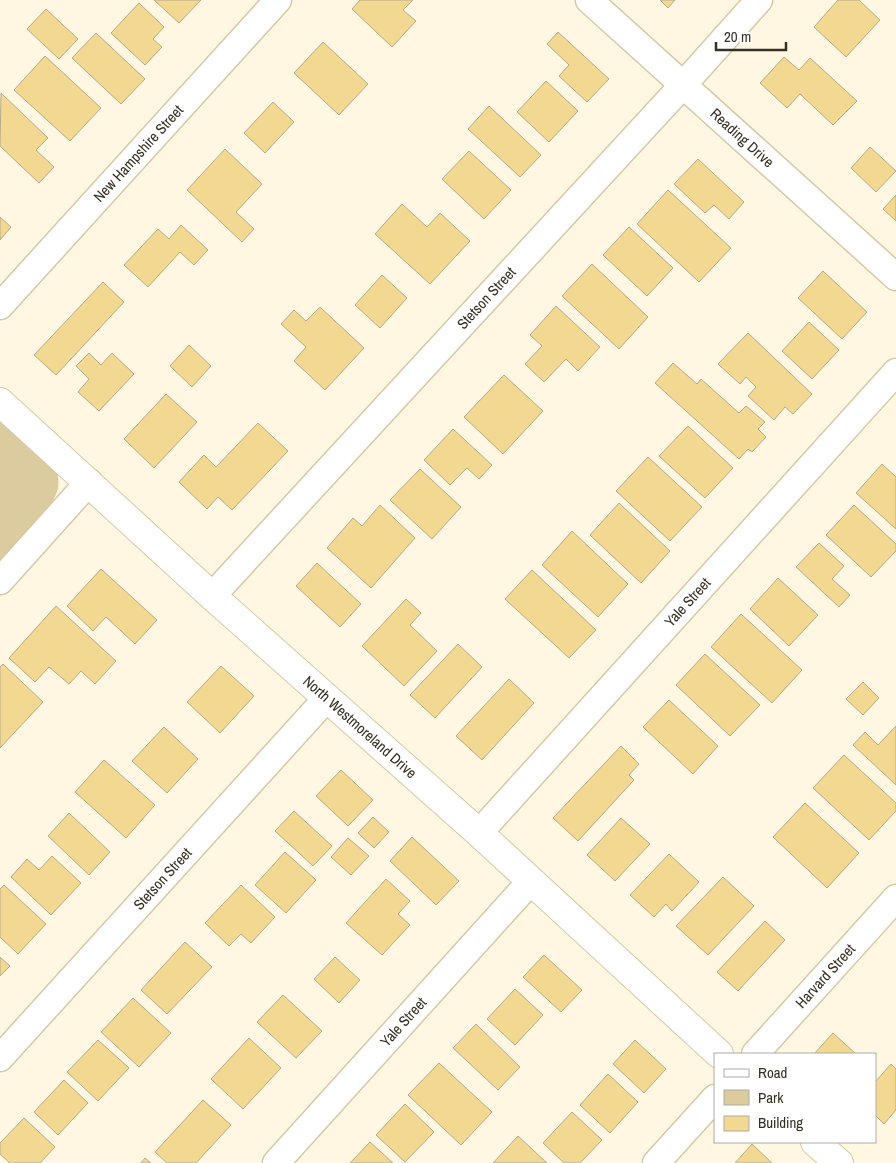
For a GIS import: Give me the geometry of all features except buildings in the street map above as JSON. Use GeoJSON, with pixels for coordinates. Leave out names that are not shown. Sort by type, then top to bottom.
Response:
{"type":"FeatureCollection","features":[{"type":"Feature","properties":{"kind":"street","name":"New Hampshire Street"},"geometry":{"type":"LineString","coordinates":[[0,306],[278,0]]}},
{"type":"Feature","properties":{"kind":"street","name":"Reading Drive"},"geometry":{"type":"LineString","coordinates":[[589,0],[896,277]]}},
{"type":"Feature","properties":{"kind":"street","name":"Stetson Street"},"geometry":{"type":"LineString","coordinates":[[212,596],[759,0]]}},
{"type":"Feature","properties":{"kind":"street","name":"Yale Street"},"geometry":{"type":"LineString","coordinates":[[479,833],[896,372]]}},
{"type":"Feature","properties":{"kind":"street","name":"North Westmoreland Drive"},"geometry":{"type":"LineString","coordinates":[[0,402],[212,596],[479,833],[718,1053]]}},
{"type":"Feature","properties":{"kind":"street"},"geometry":{"type":"LineString","coordinates":[[0,581],[89,482]]}},
{"type":"Feature","properties":{"kind":"street","name":"Stetson Street"},"geometry":{"type":"LineString","coordinates":[[0,1058],[327,698]]}},
{"type":"Feature","properties":{"kind":"street","name":"Yale Street"},"geometry":{"type":"LineString","coordinates":[[276,1163],[531,881]]}},
{"type":"Feature","properties":{"kind":"street","name":"Harvard Street"},"geometry":{"type":"LineString","coordinates":[[756,1053],[896,898]]}},
{"type":"Feature","properties":{"kind":"street"},"geometry":{"type":"LineString","coordinates":[[656,1163],[714,1099]]}},
{"type":"Feature","properties":{"kind":"street"},"geometry":{"type":"LineString","coordinates":[[816,1143],[839,1163]]}},
{"type":"Feature","properties":{"kind":"green space"},"geometry":{"type":"Polygon","coordinates":[[[0,419],[56,469],[58,483],[57,492],[50,506],[0,562],[0,419]]]}}]}
